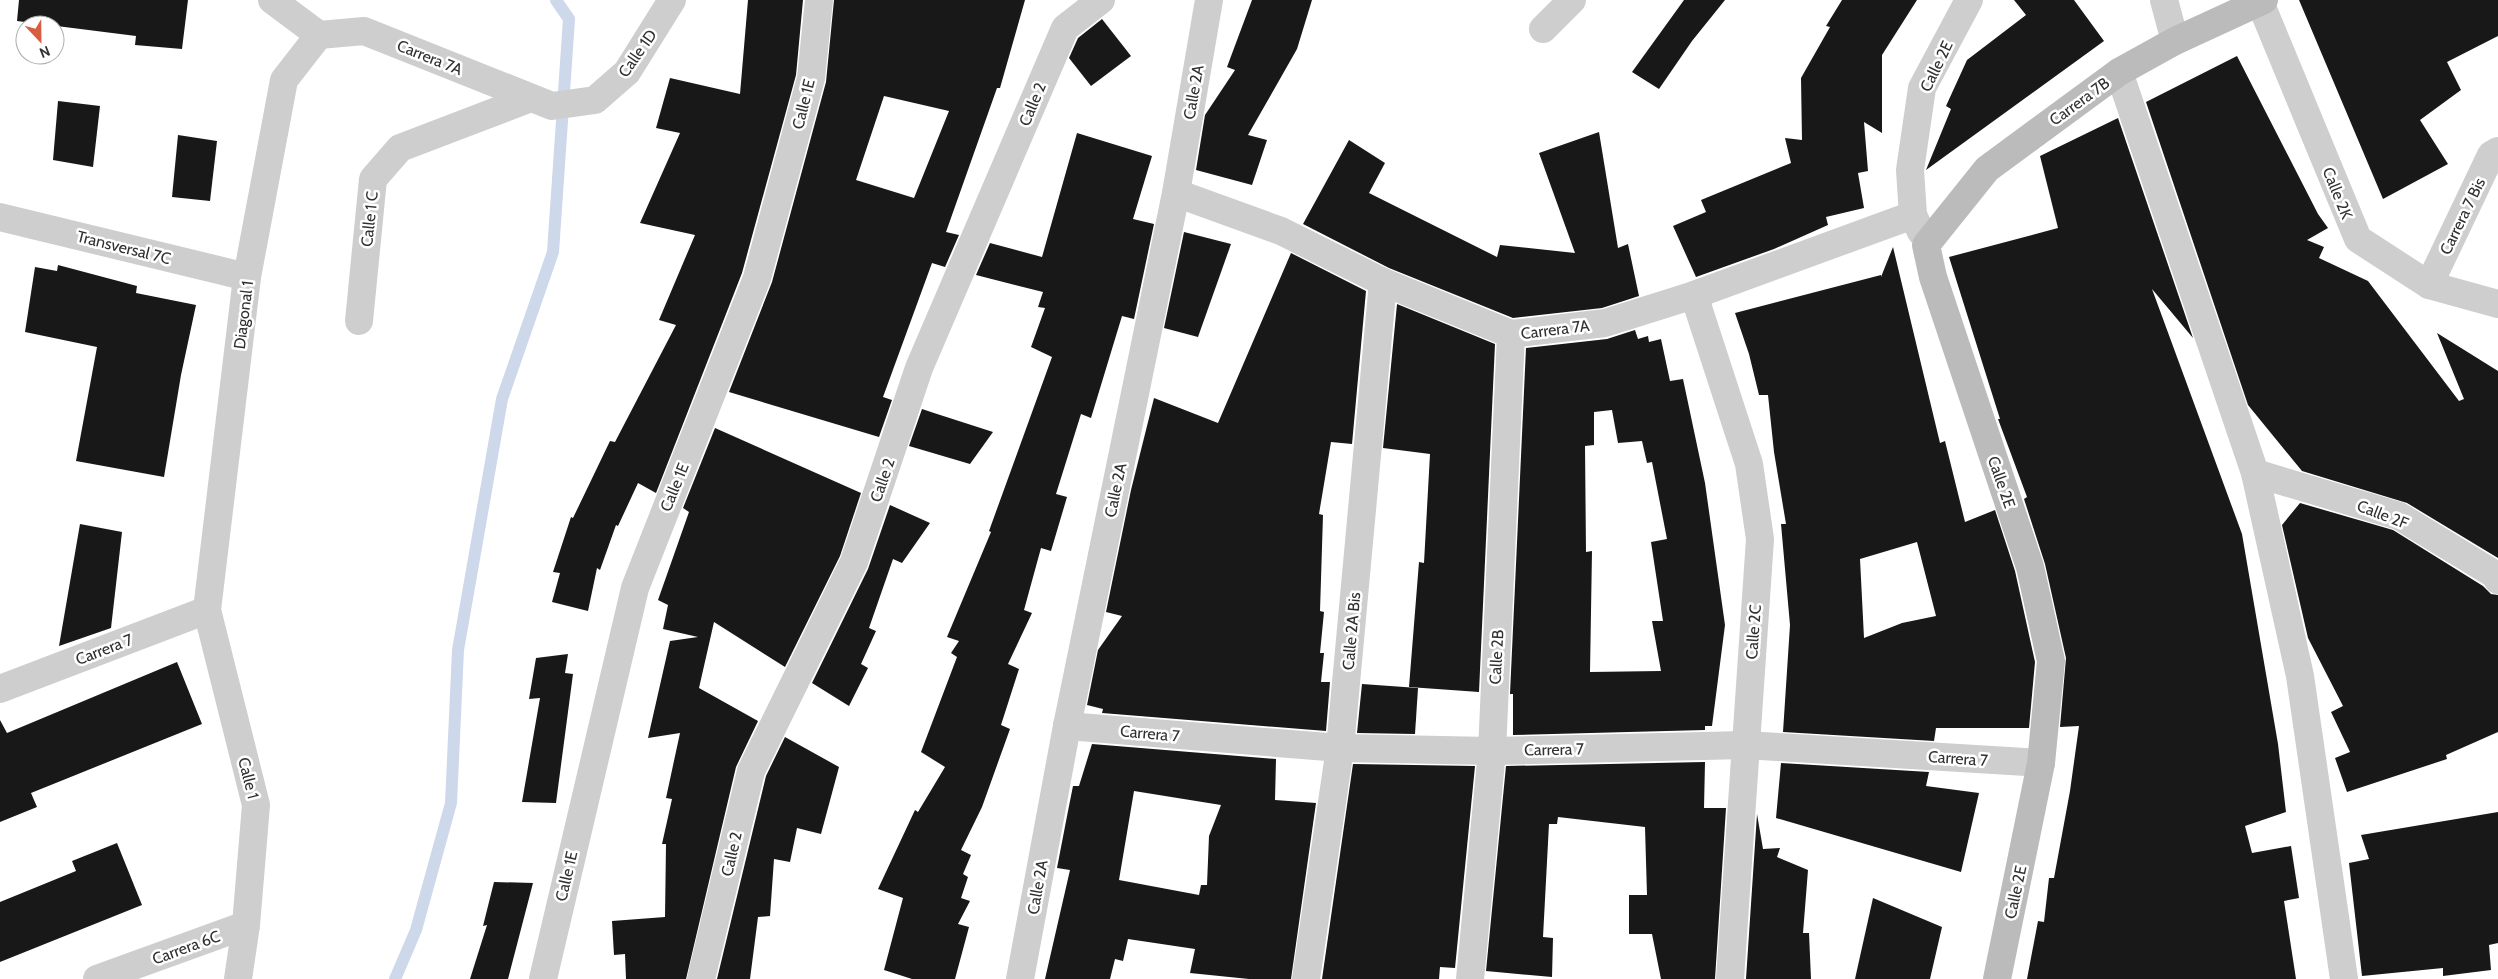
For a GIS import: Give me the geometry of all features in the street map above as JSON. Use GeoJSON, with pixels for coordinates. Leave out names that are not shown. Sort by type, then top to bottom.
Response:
{"type":"FeatureCollection","features":[{"type":"Feature","properties":{"kind":"street"},"geometry":{"type":"LineString","coordinates":[[272,0],[319,35]]}},
{"type":"Feature","properties":{"kind":"street","name":"Calle 1D"},"geometry":{"type":"LineString","coordinates":[[595,100],[627,72],[672,0]]}},
{"type":"Feature","properties":{"kind":"street","name":"Calle 1E"},"geometry":{"type":"LineString","coordinates":[[543,979],[634,588],[757,278],[811,78],[819,0]]}},
{"type":"Feature","properties":{"kind":"street","name":"Calle 2"},"geometry":{"type":"LineString","coordinates":[[702,979],[751,771],[854,562],[919,368],[1064,28],[1101,0]]}},
{"type":"Feature","properties":{"kind":"street","name":"Calle 2A"},"geometry":{"type":"LineString","coordinates":[[1020,979],[1067,726],[1176,193],[1209,0]]}},
{"type":"Feature","properties":{"kind":"street"},"geometry":{"type":"LineString","coordinates":[[1543,29],[1572,0]]}},
{"type":"Feature","properties":{"kind":"street","name":"Calle 2E"},"geometry":{"type":"LineString","coordinates":[[1969,0],[1922,88],[1910,170],[1914,214],[1926,245],[1933,277],[2032,577],[2051,661],[2041,763],[1997,979]]}},
{"type":"Feature","properties":{"kind":"street"},"geometry":{"type":"LineString","coordinates":[[2164,0],[2175,41]]}},
{"type":"Feature","properties":{"kind":"street","name":"Carrera 7B"},"geometry":{"type":"LineString","coordinates":[[1926,245],[1987,169],[2118,72],[2175,41],[2262,1]]}},
{"type":"Feature","properties":{"kind":"street","name":"Calle 2K"},"geometry":{"type":"LineString","coordinates":[[2262,1],[2358,239],[2429,285],[2498,304]]}},
{"type":"Feature","properties":{"kind":"street","name":"Carrera 7A"},"geometry":{"type":"LineString","coordinates":[[319,35],[364,31],[541,102],[595,100]]}},
{"type":"Feature","properties":{"kind":"street","name":"Diagonal 1"},"geometry":{"type":"LineString","coordinates":[[207,610],[247,277],[284,80],[319,35]]}},
{"type":"Feature","properties":{"kind":"street"},"geometry":{"type":"LineString","coordinates":[[2118,72],[2255,473],[2300,676],[2344,979]]}},
{"type":"Feature","properties":{"kind":"street","name":"Calle 1 C"},"geometry":{"type":"LineString","coordinates":[[359,320],[373,179],[400,148],[541,102]]}},
{"type":"Feature","properties":{"kind":"street","name":"Carrera 7 Bis"},"geometry":{"type":"LineString","coordinates":[[2429,285],[2491,155],[2498,151]]}},
{"type":"Feature","properties":{"kind":"street","name":"Carrera 7A"},"geometry":{"type":"LineString","coordinates":[[1176,193],[1281,231],[1383,282],[1510,334],[1604,323],[1694,294],[1914,214]]}},
{"type":"Feature","properties":{"kind":"street","name":"Transversal 7C"},"geometry":{"type":"LineString","coordinates":[[0,216],[247,277]]}},
{"type":"Feature","properties":{"kind":"street","name":"Calle 2A Bis"},"geometry":{"type":"LineString","coordinates":[[1306,979],[1340,748],[1383,282]]}},
{"type":"Feature","properties":{"kind":"street","name":"Calle 2C"},"geometry":{"type":"LineString","coordinates":[[1694,294],[1749,464],[1760,539],[1730,979]]}},
{"type":"Feature","properties":{"kind":"street","name":"Calle 2B"},"geometry":{"type":"LineString","coordinates":[[1470,979],[1492,751],[1510,334]]}},
{"type":"Feature","properties":{"kind":"street","name":"Calle 2F"},"geometry":{"type":"LineString","coordinates":[[2255,473],[2398,516],[2494,574],[2498,580]]}},
{"type":"Feature","properties":{"kind":"street","name":"Carrera 7"},"geometry":{"type":"LineString","coordinates":[[0,689],[207,610]]}},
{"type":"Feature","properties":{"kind":"street","name":"Calle 1"},"geometry":{"type":"LineString","coordinates":[[207,610],[256,805],[246,925],[238,979]]}},
{"type":"Feature","properties":{"kind":"street","name":"Carrera 7"},"geometry":{"type":"LineString","coordinates":[[1067,726],[1340,748],[1492,751],[1745,745],[2041,763]]}},
{"type":"Feature","properties":{"kind":"street","name":"Carrera 6C"},"geometry":{"type":"LineString","coordinates":[[97,979],[246,925]]}},
{"type":"Feature","properties":{"kind":"building"},"geometry":{"type":"Polygon","coordinates":[[[19,0],[188,0],[182,49],[135,45],[136,36],[65,27],[65,15],[18,15],[19,0]]]}},
{"type":"Feature","properties":{"kind":"building"},"geometry":{"type":"Polygon","coordinates":[[[748,0],[803,0],[796,75],[742,273],[656,493],[638,483],[618,526],[616,525],[600,570],[597,568],[588,611],[552,602],[560,573],[553,572],[571,517],[573,518],[610,441],[615,442],[676,325],[659,320],[695,235],[640,223],[680,133],[656,128],[670,78],[740,94],[748,0]]]}},
{"type":"Feature","properties":{"kind":"building"},"geometry":{"type":"Polygon","coordinates":[[[834,0],[1025,0],[1000,88],[997,88],[946,232],[959,235],[945,267],[932,263],[883,397],[892,400],[879,437],[729,392],[772,282],[826,82],[834,0]],[[884,96],[856,180],[914,198],[949,111],[884,96]]]}},
{"type":"Feature","properties":{"kind":"building"},"geometry":{"type":"Polygon","coordinates":[[[1252,0],[1312,0],[1297,49],[1248,135],[1267,140],[1252,185],[1196,170],[1205,115],[1235,70],[1227,67],[1252,0]]]}},
{"type":"Feature","properties":{"kind":"building"},"geometry":{"type":"Polygon","coordinates":[[[1684,0],[1725,0],[1692,41],[1659,89],[1632,72],[1684,0]]]}},
{"type":"Feature","properties":{"kind":"building"},"geometry":{"type":"Polygon","coordinates":[[[1842,0],[1917,0],[1882,55],[1882,133],[1864,122],[1868,171],[1858,173],[1864,208],[1826,217],[1828,225],[1774,249],[1696,277],[1673,226],[1706,212],[1701,200],[1791,163],[1785,138],[1802,140],[1801,78],[1830,27],[1826,26],[1842,0]]]}},
{"type":"Feature","properties":{"kind":"building"},"geometry":{"type":"Polygon","coordinates":[[[2014,0],[2074,0],[2104,41],[1926,170],[1951,109],[1946,106],[1967,60],[2026,15],[2014,0]]]}},
{"type":"Feature","properties":{"kind":"building"},"geometry":{"type":"Polygon","coordinates":[[[2299,0],[2498,0],[2498,36],[2447,62],[2461,90],[2420,120],[2448,164],[2383,199],[2299,0]]]}},
{"type":"Feature","properties":{"kind":"building"},"geometry":{"type":"Polygon","coordinates":[[[1102,19],[1131,56],[1091,86],[1069,58],[1078,38],[1102,19]]]}},
{"type":"Feature","properties":{"kind":"building"},"geometry":{"type":"Polygon","coordinates":[[[2237,56],[2318,214],[2328,228],[2307,240],[2324,247],[2319,258],[2368,281],[2459,401],[2464,399],[2437,333],[2498,371],[2498,558],[2407,503],[2302,471],[2248,405],[2146,102],[2237,56]]]}},
{"type":"Feature","properties":{"kind":"building"},"geometry":{"type":"Polygon","coordinates":[[[58,101],[100,106],[93,167],[53,160],[58,101]]]}},
{"type":"Feature","properties":{"kind":"building"},"geometry":{"type":"Polygon","coordinates":[[[2118,118],[2193,338],[2152,289],[2242,534],[2278,744],[2286,812],[2245,826],[2252,853],[2291,846],[2299,898],[2284,901],[2296,979],[2027,979],[2038,921],[2044,922],[2049,878],[2054,878],[2070,791],[2079,726],[2060,727],[2066,658],[2045,564],[2024,499],[2027,497],[1998,419],[2000,419],[1949,257],[2058,228],[2040,156],[2118,118]]]}},
{"type":"Feature","properties":{"kind":"building"},"geometry":{"type":"Polygon","coordinates":[[[1599,132],[1618,248],[1628,244],[1639,296],[1602,308],[1513,318],[1389,268],[1303,224],[1349,140],[1385,163],[1369,193],[1497,257],[1500,245],[1575,253],[1539,153],[1599,132]]]}},
{"type":"Feature","properties":{"kind":"building"},"geometry":{"type":"Polygon","coordinates":[[[1077,133],[1152,156],[1133,219],[1154,224],[1134,319],[1122,316],[1091,418],[1081,414],[1056,494],[1067,497],[1051,551],[1041,548],[1024,610],[1032,613],[1008,664],[1019,669],[1001,725],[1010,729],[982,807],[961,850],[971,855],[963,874],[968,877],[961,898],[970,901],[958,924],[969,927],[955,979],[912,979],[884,970],[903,898],[878,889],[915,810],[918,812],[945,767],[921,752],[957,657],[951,653],[959,641],[947,637],[991,532],[989,531],[1052,357],[1031,347],[1045,308],[1038,307],[1043,292],[976,275],[990,243],[1042,257],[1077,133]]]}},
{"type":"Feature","properties":{"kind":"building"},"geometry":{"type":"Polygon","coordinates":[[[178,135],[217,141],[210,201],[172,197],[178,135]]]}},
{"type":"Feature","properties":{"kind":"building"},"geometry":{"type":"Polygon","coordinates":[[[1184,232],[1231,244],[1198,337],[1164,328],[1184,232]]]}},
{"type":"Feature","properties":{"kind":"building"},"geometry":{"type":"Polygon","coordinates":[[[1893,247],[1940,443],[1945,441],[1965,522],[1995,510],[2015,571],[2035,662],[2029,728],[1936,728],[1934,741],[1783,732],[1790,625],[1781,524],[1786,524],[1774,452],[1768,395],[1759,395],[1749,354],[1735,313],[1881,275],[1881,277],[1893,247]],[[1917,542],[1860,559],[1864,638],[1902,623],[1936,616],[1917,542]]]}},
{"type":"Feature","properties":{"kind":"building"},"geometry":{"type":"Polygon","coordinates":[[[1291,253],[1366,291],[1352,444],[1331,442],[1319,514],[1323,515],[1320,611],[1324,612],[1320,653],[1324,653],[1321,682],[1330,682],[1326,731],[1102,713],[1103,709],[1087,705],[1098,650],[1122,616],[1106,612],[1131,490],[1154,398],[1218,423],[1291,253]]]}},
{"type":"Feature","properties":{"kind":"building"},"geometry":{"type":"Polygon","coordinates":[[[58,265],[137,286],[136,293],[196,305],[181,375],[164,477],[76,461],[97,347],[25,332],[35,267],[57,271],[58,265]]]}},
{"type":"Feature","properties":{"kind":"building"},"geometry":{"type":"Polygon","coordinates":[[[1397,304],[1495,344],[1479,692],[1409,687],[1419,562],[1424,563],[1430,454],[1383,448],[1397,304]]]}},
{"type":"Feature","properties":{"kind":"building"},"geometry":{"type":"Polygon","coordinates":[[[1635,330],[1638,339],[1648,336],[1649,342],[1661,339],[1670,381],[1683,379],[1705,483],[1725,625],[1712,726],[1705,726],[1705,730],[1513,735],[1513,694],[1510,694],[1526,348],[1607,339],[1635,330]],[[1612,410],[1594,412],[1594,445],[1585,446],[1586,552],[1592,551],[1590,672],[1661,671],[1652,621],[1663,621],[1651,542],[1667,539],[1652,462],[1647,463],[1642,441],[1618,443],[1612,410]]]}},
{"type":"Feature","properties":{"kind":"building"},"geometry":{"type":"Polygon","coordinates":[[[922,409],[993,432],[970,464],[909,446],[922,409]]]}},
{"type":"Feature","properties":{"kind":"building"},"geometry":{"type":"Polygon","coordinates":[[[715,428],[861,493],[840,556],[785,667],[714,622],[699,688],[758,721],[736,767],[686,979],[626,979],[625,954],[614,955],[612,921],[665,917],[666,844],[662,844],[672,799],[666,798],[680,733],[648,738],[670,641],[698,637],[663,629],[668,605],[658,600],[689,512],[683,508],[715,428]]]}},
{"type":"Feature","properties":{"kind":"building"},"geometry":{"type":"Polygon","coordinates":[[[2300,503],[2393,530],[2483,586],[2491,594],[2498,595],[2498,732],[2446,755],[2447,759],[2347,792],[2335,758],[2350,752],[2331,712],[2343,706],[2308,638],[2282,525],[2300,503]]]}},
{"type":"Feature","properties":{"kind":"building"},"geometry":{"type":"Polygon","coordinates":[[[890,505],[930,523],[902,563],[893,559],[869,628],[876,631],[861,664],[868,668],[849,706],[812,683],[868,569],[890,505]]]}},
{"type":"Feature","properties":{"kind":"building"},"geometry":{"type":"Polygon","coordinates":[[[80,524],[122,532],[111,628],[59,646],[80,524]]]}},
{"type":"Feature","properties":{"kind":"building"},"geometry":{"type":"Polygon","coordinates":[[[568,654],[565,673],[573,674],[556,803],[522,802],[540,698],[529,699],[536,658],[568,654]]]}},
{"type":"Feature","properties":{"kind":"building"},"geometry":{"type":"Polygon","coordinates":[[[177,662],[202,724],[31,793],[37,807],[0,822],[0,720],[7,733],[177,662]]]}},
{"type":"Feature","properties":{"kind":"building"},"geometry":{"type":"Polygon","coordinates":[[[1362,684],[1418,688],[1415,734],[1357,733],[1362,684]]]}},
{"type":"Feature","properties":{"kind":"building"},"geometry":{"type":"Polygon","coordinates":[[[785,737],[839,767],[821,834],[797,828],[790,862],[774,859],[770,916],[758,917],[750,979],[717,979],[766,776],[785,737]]]}},
{"type":"Feature","properties":{"kind":"building"},"geometry":{"type":"Polygon","coordinates":[[[1092,744],[1276,759],[1275,800],[1316,803],[1291,979],[1249,979],[1190,973],[1195,949],[1128,939],[1123,961],[1115,959],[1110,979],[1045,979],[1070,870],[1057,868],[1073,786],[1079,786],[1092,744]],[[1134,791],[1119,880],[1199,895],[1201,885],[1207,885],[1209,836],[1221,805],[1134,791]]]}},
{"type":"Feature","properties":{"kind":"building"},"geometry":{"type":"Polygon","coordinates":[[[1705,762],[1704,808],[1726,808],[1715,979],[1661,979],[1652,934],[1629,934],[1629,895],[1647,895],[1645,827],[1558,817],[1557,824],[1549,824],[1543,937],[1553,938],[1552,977],[1486,971],[1506,766],[1705,762]]]}},
{"type":"Feature","properties":{"kind":"building"},"geometry":{"type":"Polygon","coordinates":[[[1781,763],[1929,772],[1926,786],[1979,793],[1961,872],[1776,818],[1781,763]]]}},
{"type":"Feature","properties":{"kind":"building"},"geometry":{"type":"Polygon","coordinates":[[[1353,764],[1475,766],[1455,968],[1440,967],[1439,979],[1322,979],[1353,764]]]}},
{"type":"Feature","properties":{"kind":"building"},"geometry":{"type":"Polygon","coordinates":[[[2498,812],[2498,943],[2489,945],[2491,970],[2443,976],[2443,968],[2362,976],[2349,863],[2369,859],[2361,835],[2498,812]]]}},
{"type":"Feature","properties":{"kind":"building"},"geometry":{"type":"Polygon","coordinates":[[[1757,814],[1763,849],[1780,848],[1777,857],[1808,870],[1803,933],[1809,933],[1811,979],[1746,979],[1757,814]]]}},
{"type":"Feature","properties":{"kind":"building"},"geometry":{"type":"Polygon","coordinates":[[[117,843],[142,905],[0,962],[0,902],[76,871],[72,861],[117,843]]]}},
{"type":"Feature","properties":{"kind":"building"},"geometry":{"type":"Polygon","coordinates":[[[494,882],[533,883],[508,979],[470,979],[487,925],[483,926],[494,882]]]}},
{"type":"Feature","properties":{"kind":"building"},"geometry":{"type":"Polygon","coordinates":[[[1873,898],[1942,927],[1930,979],[1855,979],[1873,898]]]}},
{"type":"Feature","properties":{"kind":"waterway"},"geometry":{"type":"LineString","coordinates":[[395,979],[416,930],[451,803],[458,650],[502,399],[553,252],[569,19],[556,0]]}}]}
